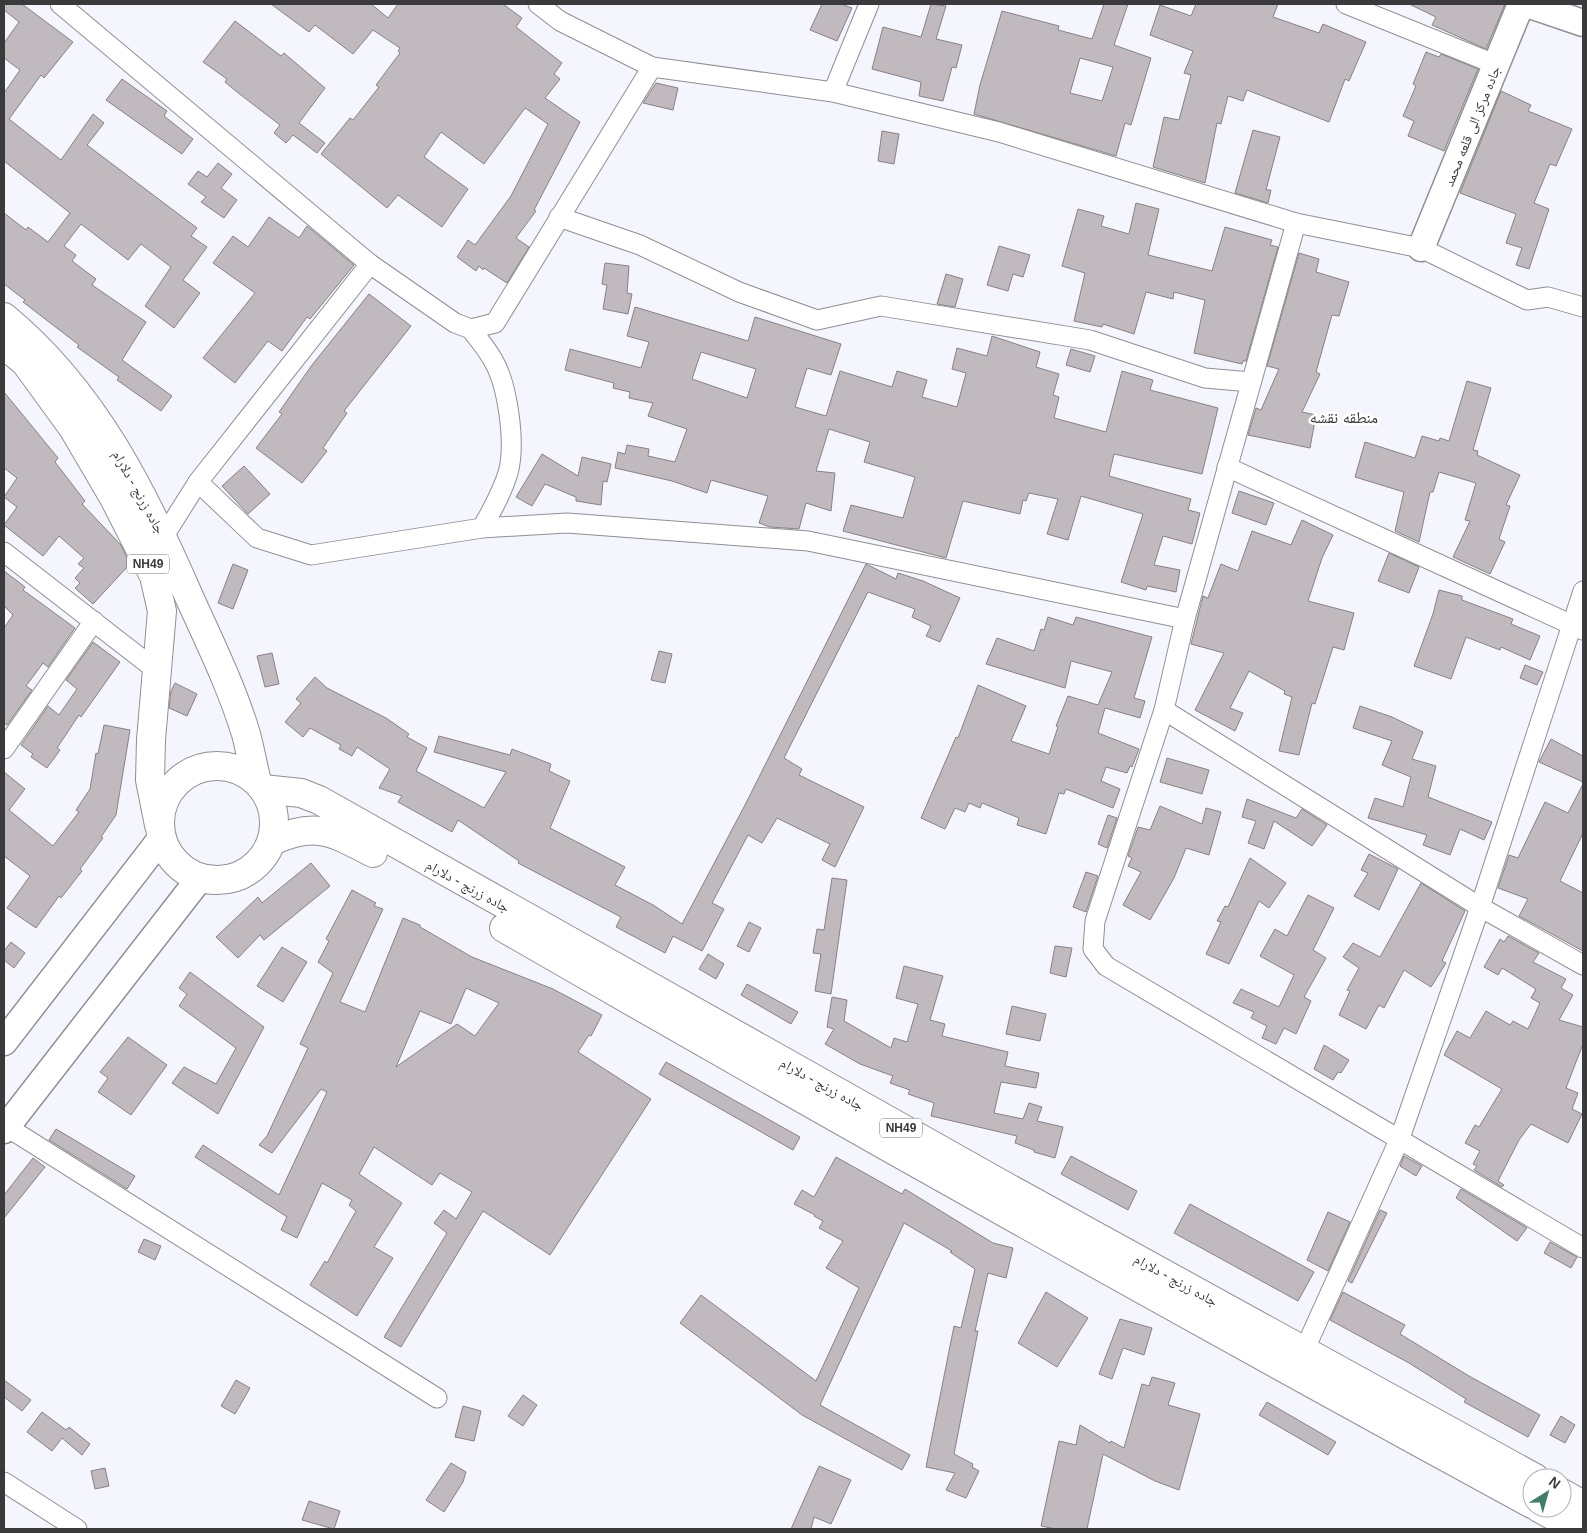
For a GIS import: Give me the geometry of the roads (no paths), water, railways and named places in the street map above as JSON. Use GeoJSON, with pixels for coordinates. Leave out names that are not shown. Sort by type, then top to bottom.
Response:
{"type":"FeatureCollection","features":[{"type":"Feature","properties":{"kind":"highway","name":"جاده زرنج - دلارام"},"geometry":{"type":"LineString","coordinates":[[4,317],[33,341],[90,408],[128,467],[164,536],[231,690],[260,785],[301,793],[318,800],[890,1122],[1522,1471]]}},
{"type":"Feature","properties":{"kind":"highway","name":"جاده زرنج - دلارام"},"geometry":{"type":"LineString","coordinates":[[4,344],[25,362],[73,428],[114,498],[154,576],[162,611],[156,670],[150,780],[160,833]]}},
{"type":"Feature","properties":{"kind":"highway","name":"NH49"},"geometry":{"type":"LineString","coordinates":[[210,766],[227,766],[243,772],[260,785],[272,805],[275,823],[272,841],[264,857],[251,870],[235,878],[217,881],[200,878],[184,870],[171,858],[160,833],[161,808],[168,793],[179,780],[193,771],[210,766]]}},
{"type":"Feature","properties":{"kind":"highway","name":"جاده زرنج - دلارام"},"geometry":{"type":"LineString","coordinates":[[272,841],[292,832],[314,829],[336,834],[381,857],[725,1056],[1292,1374],[1522,1499]]}},
{"type":"Feature","properties":{"kind":"highway"},"geometry":{"type":"LineString","coordinates":[[1572,1499],[1583,1505]]}},
{"type":"Feature","properties":{"kind":"highway"},"geometry":{"type":"LineString","coordinates":[[1558,1518],[1578,1529]]}},
{"type":"Feature","properties":{"kind":"main road","name":"جاده مرکز الی قلعه محمد"},"geometry":{"type":"LineString","coordinates":[[1421,248],[1521,4]]}},
{"type":"Feature","properties":{"kind":"main road"},"geometry":{"type":"LineString","coordinates":[[1527,4],[1583,23]]}},
{"type":"Feature","properties":{"kind":"main road"},"geometry":{"type":"LineString","coordinates":[[4,1042],[160,833]]}},
{"type":"Feature","properties":{"kind":"main road"},"geometry":{"type":"LineString","coordinates":[[5,1128],[200,878]]}},
{"type":"Feature","properties":{"kind":"street"},"geometry":{"type":"LineString","coordinates":[[60,4],[370,264],[455,323],[471,329],[494,361],[506,399],[511,442],[508,471],[498,499],[482,528]]}},
{"type":"Feature","properties":{"kind":"street"},"geometry":{"type":"LineString","coordinates":[[538,4],[560,21],[652,67],[833,92],[998,132],[1296,223],[1421,248],[1527,300],[1548,297],[1583,307]]}},
{"type":"Feature","properties":{"kind":"street"},"geometry":{"type":"LineString","coordinates":[[833,92],[869,4]]}},
{"type":"Feature","properties":{"kind":"street"},"geometry":{"type":"LineString","coordinates":[[1346,4],[1497,65]]}},
{"type":"Feature","properties":{"kind":"street"},"geometry":{"type":"LineString","coordinates":[[471,329],[495,323],[652,67]]}},
{"type":"Feature","properties":{"kind":"street"},"geometry":{"type":"LineString","coordinates":[[559,217],[640,245],[738,292],[817,320],[881,306],[1090,340],[1206,378],[1251,382]]}},
{"type":"Feature","properties":{"kind":"street"},"geometry":{"type":"LineString","coordinates":[[1296,223],[1185,619],[1164,710],[1095,921],[1093,949],[1106,966],[1400,1138],[1583,1248]]}},
{"type":"Feature","properties":{"kind":"street"},"geometry":{"type":"LineString","coordinates":[[164,536],[198,482],[370,264]]}},
{"type":"Feature","properties":{"kind":"street"},"geometry":{"type":"LineString","coordinates":[[1227,467],[1578,628]]}},
{"type":"Feature","properties":{"kind":"street"},"geometry":{"type":"LineString","coordinates":[[198,482],[257,538],[312,555],[482,528],[567,523],[808,541],[1185,619]]}},
{"type":"Feature","properties":{"kind":"street"},"geometry":{"type":"LineString","coordinates":[[4,552],[156,670]]}},
{"type":"Feature","properties":{"kind":"street"},"geometry":{"type":"LineString","coordinates":[[1292,1374],[1305,1350],[1400,1138],[1578,628],[1583,591]]}},
{"type":"Feature","properties":{"kind":"street"},"geometry":{"type":"LineString","coordinates":[[4,749],[94,621]]}},
{"type":"Feature","properties":{"kind":"street"},"geometry":{"type":"LineString","coordinates":[[1164,710],[1480,907],[1583,965]]}},
{"type":"Feature","properties":{"kind":"street"},"geometry":{"type":"LineString","coordinates":[[5,1128],[159,1220],[437,1398]]}},
{"type":"Feature","properties":{"kind":"street"},"geometry":{"type":"LineString","coordinates":[[4,1482],[78,1529]]}},
{"type":"Feature","properties":{"kind":"district","name":"منطقه نقشه"},"geometry":{"type":"Point","coordinates":[1344,417]}}]}
